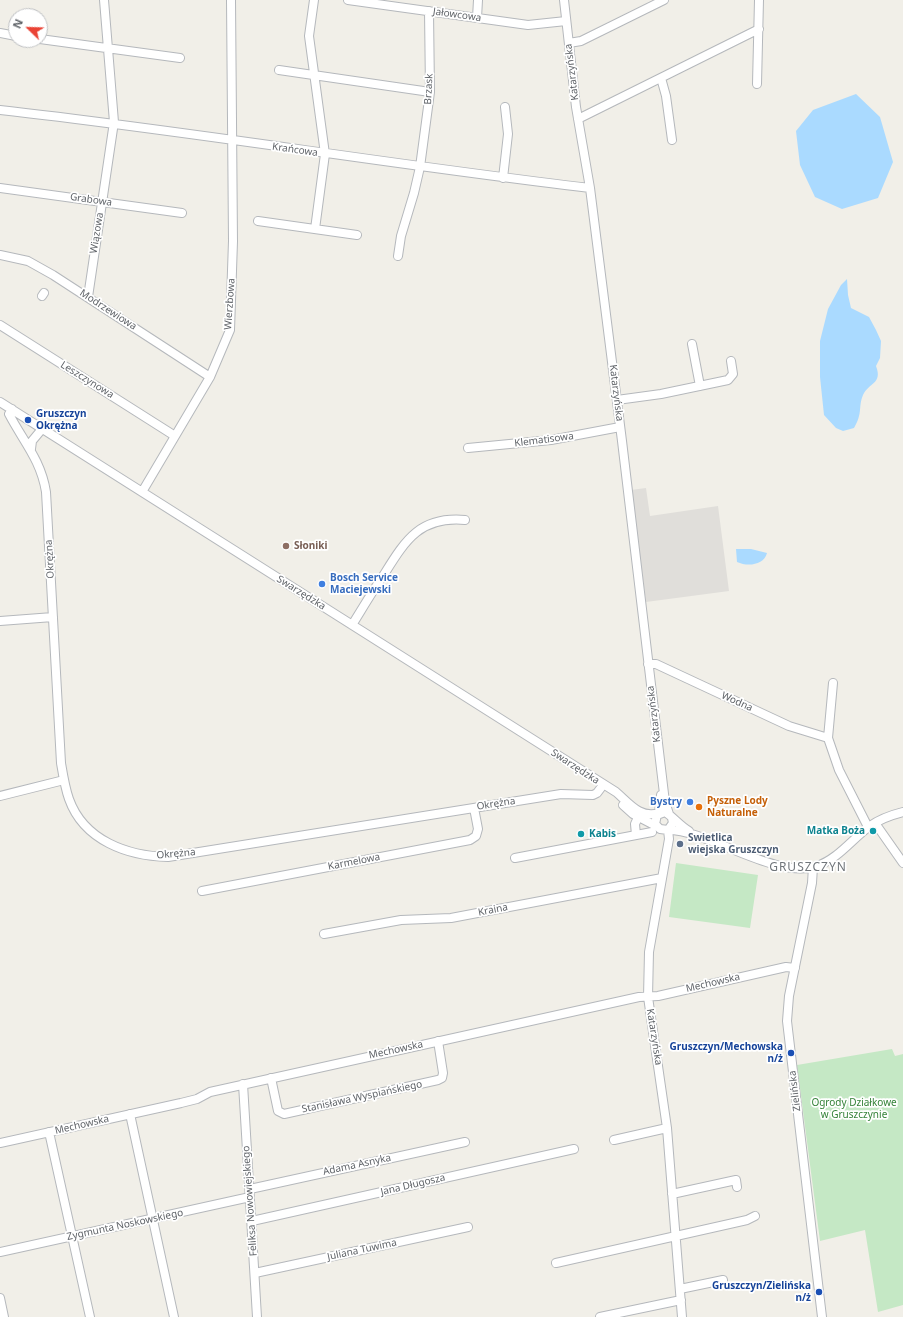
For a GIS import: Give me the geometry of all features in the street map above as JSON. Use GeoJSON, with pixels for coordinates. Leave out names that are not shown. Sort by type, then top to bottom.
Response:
{"type":"FeatureCollection","features":[{"type":"Feature","properties":{"kind":"street","name":"Wiązowa"},"geometry":{"type":"LineString","coordinates":[[88,297],[114,122],[106,49],[104,0]]}},
{"type":"Feature","properties":{"kind":"street","name":"Wierzbowa"},"geometry":{"type":"LineString","coordinates":[[142,492],[210,377],[230,330],[233,241],[231,0]]}},
{"type":"Feature","properties":{"kind":"street"},"geometry":{"type":"LineString","coordinates":[[314,0],[309,36],[316,76],[325,154],[315,229]]}},
{"type":"Feature","properties":{"kind":"street","name":"Jałowcowa"},"geometry":{"type":"LineString","coordinates":[[348,0],[408,4],[429,11],[528,24],[566,21]]}},
{"type":"Feature","properties":{"kind":"street"},"geometry":{"type":"LineString","coordinates":[[477,18],[478,0]]}},
{"type":"Feature","properties":{"kind":"street","name":"Katarzyńska"},"geometry":{"type":"LineString","coordinates":[[564,0],[578,119],[590,188],[617,400],[665,802],[671,816]]}},
{"type":"Feature","properties":{"kind":"street"},"geometry":{"type":"LineString","coordinates":[[569,43],[581,41],[664,0]]}},
{"type":"Feature","properties":{"kind":"street"},"geometry":{"type":"LineString","coordinates":[[757,84],[759,0]]}},
{"type":"Feature","properties":{"kind":"street","name":"Brzask"},"geometry":{"type":"LineString","coordinates":[[398,256],[401,236],[420,167],[430,92],[429,11]]}},
{"type":"Feature","properties":{"kind":"street"},"geometry":{"type":"LineString","coordinates":[[578,119],[759,29]]}},
{"type":"Feature","properties":{"kind":"street"},"geometry":{"type":"LineString","coordinates":[[48,40],[180,58]]}},
{"type":"Feature","properties":{"kind":"street"},"geometry":{"type":"LineString","coordinates":[[279,70],[430,92]]}},
{"type":"Feature","properties":{"kind":"street"},"geometry":{"type":"LineString","coordinates":[[661,78],[666,96],[672,140]]}},
{"type":"Feature","properties":{"kind":"street"},"geometry":{"type":"LineString","coordinates":[[503,178],[508,134],[505,107]]}},
{"type":"Feature","properties":{"kind":"street","name":"Krańcowa"},"geometry":{"type":"LineString","coordinates":[[0,110],[114,122],[325,154],[590,188]]}},
{"type":"Feature","properties":{"kind":"street","name":"Grabowa"},"geometry":{"type":"LineString","coordinates":[[0,188],[182,213]]}},
{"type":"Feature","properties":{"kind":"street"},"geometry":{"type":"LineString","coordinates":[[258,221],[357,235]]}},
{"type":"Feature","properties":{"kind":"street","name":"Modrzewiowa"},"geometry":{"type":"LineString","coordinates":[[0,254],[12,256],[35,264],[210,377]]}},
{"type":"Feature","properties":{"kind":"street","name":"Leszczynowa"},"geometry":{"type":"LineString","coordinates":[[0,325],[175,436]]}},
{"type":"Feature","properties":{"kind":"street"},"geometry":{"type":"LineString","coordinates":[[692,344],[700,386]]}},
{"type":"Feature","properties":{"kind":"street"},"geometry":{"type":"LineString","coordinates":[[617,400],[728,380],[733,374],[731,361]]}},
{"type":"Feature","properties":{"kind":"street","name":"Swarzędzka"},"geometry":{"type":"LineString","coordinates":[[0,402],[616,792],[639,815],[659,829],[697,836],[772,862],[798,868],[813,867],[822,864],[839,853],[872,825],[903,812]]}},
{"type":"Feature","properties":{"kind":"street","name":"Okrężna"},"geometry":{"type":"LineString","coordinates":[[12,409],[9,414],[31,449],[40,469],[46,492],[61,763],[64,780],[72,806],[82,822],[117,848],[149,856],[168,857],[561,794],[584,793],[593,795],[597,793],[603,785]]}},
{"type":"Feature","properties":{"kind":"street","name":"Klematisowa"},"geometry":{"type":"LineString","coordinates":[[468,448],[551,440],[620,427]]}},
{"type":"Feature","properties":{"kind":"street"},"geometry":{"type":"LineString","coordinates":[[31,449],[32,441],[42,429]]}},
{"type":"Feature","properties":{"kind":"street"},"geometry":{"type":"LineString","coordinates":[[352,625],[404,543],[418,531],[432,523],[452,519],[466,520]]}},
{"type":"Feature","properties":{"kind":"street"},"geometry":{"type":"LineString","coordinates":[[0,621],[53,617]]}},
{"type":"Feature","properties":{"kind":"street","name":"Wodna"},"geometry":{"type":"LineString","coordinates":[[648,664],[656,664],[789,726],[828,738]]}},
{"type":"Feature","properties":{"kind":"street"},"geometry":{"type":"LineString","coordinates":[[833,683],[828,738],[839,770],[872,825],[903,863]]}},
{"type":"Feature","properties":{"kind":"street"},"geometry":{"type":"LineString","coordinates":[[0,796],[64,780]]}},
{"type":"Feature","properties":{"kind":"street","name":"Katarzyńska"},"geometry":{"type":"LineString","coordinates":[[663,786],[659,813],[655,819],[666,850],[649,957],[648,997],[667,1128],[682,1317]]}},
{"type":"Feature","properties":{"kind":"street","name":"Karmelowa"},"geometry":{"type":"LineString","coordinates":[[202,891],[470,840],[476,836],[478,829],[474,808]]}},
{"type":"Feature","properties":{"kind":"street"},"geometry":{"type":"LineString","coordinates":[[515,858],[636,835],[659,829],[673,823],[671,816],[664,812],[639,815],[635,824],[636,835]]}},
{"type":"Feature","properties":{"kind":"street","name":"Swarzędzka"},"geometry":{"type":"LineString","coordinates":[[671,816],[677,823],[697,836]]}},
{"type":"Feature","properties":{"kind":"street","name":"Zielińska"},"geometry":{"type":"LineString","coordinates":[[813,867],[812,883],[788,1005],[787,1020],[822,1317]]}},
{"type":"Feature","properties":{"kind":"street","name":"Kraina"},"geometry":{"type":"LineString","coordinates":[[324,934],[400,920],[451,918],[662,878]]}},
{"type":"Feature","properties":{"kind":"street","name":"Mechowska"},"geometry":{"type":"LineString","coordinates":[[0,1143],[181,1103],[197,1099],[210,1092],[243,1084],[438,1041],[786,967],[795,968]]}},
{"type":"Feature","properties":{"kind":"street","name":"Stanisława Wyspiańskiego"},"geometry":{"type":"LineString","coordinates":[[271,1078],[278,1111],[284,1114],[438,1080],[442,1078],[443,1074],[438,1041]]}},
{"type":"Feature","properties":{"kind":"street","name":"Feliksa Nowowiejskiego"},"geometry":{"type":"LineString","coordinates":[[243,1084],[258,1317]]}},
{"type":"Feature","properties":{"kind":"street"},"geometry":{"type":"LineString","coordinates":[[130,1114],[154,1219],[174,1317]]}},
{"type":"Feature","properties":{"kind":"street"},"geometry":{"type":"LineString","coordinates":[[614,1140],[667,1128]]}},
{"type":"Feature","properties":{"kind":"street"},"geometry":{"type":"LineString","coordinates":[[49,1132],[90,1317]]}},
{"type":"Feature","properties":{"kind":"street","name":"Adama Asnyka"},"geometry":{"type":"LineString","coordinates":[[250,1193],[465,1142]]}},
{"type":"Feature","properties":{"kind":"street","name":"Jana Długosza"},"geometry":{"type":"LineString","coordinates":[[252,1220],[574,1149]]}},
{"type":"Feature","properties":{"kind":"street"},"geometry":{"type":"LineString","coordinates":[[672,1194],[736,1180],[737,1187]]}},
{"type":"Feature","properties":{"kind":"street","name":"Zygmunta Noskowskiego"},"geometry":{"type":"LineString","coordinates":[[0,1252],[154,1219],[250,1193]]}},
{"type":"Feature","properties":{"kind":"street"},"geometry":{"type":"LineString","coordinates":[[556,1263],[747,1220],[755,1216]]}},
{"type":"Feature","properties":{"kind":"street","name":"Juliana Tuwima"},"geometry":{"type":"LineString","coordinates":[[255,1273],[468,1227]]}},
{"type":"Feature","properties":{"kind":"street"},"geometry":{"type":"LineString","coordinates":[[680,1289],[722,1280]]}},
{"type":"Feature","properties":{"kind":"street"},"geometry":{"type":"LineString","coordinates":[[0,1298],[4,1317]]}},
{"type":"Feature","properties":{"kind":"street"},"geometry":{"type":"LineString","coordinates":[[600,1317],[681,1300]]}},
{"type":"Feature","properties":{"kind":"shaded area"},"geometry":{"type":"Polygon","coordinates":[[[646,488],[650,516],[718,506],[729,591],[646,602],[631,490],[646,488]]]}},
{"type":"Feature","properties":{"kind":"green space"},"geometry":{"type":"Polygon","coordinates":[[[676,863],[758,875],[750,928],[669,917],[676,863]]]}},
{"type":"Feature","properties":{"kind":"green space","name":"Ogrody Działkowe w Gruszczynie"},"geometry":{"type":"Polygon","coordinates":[[[892,1049],[895,1056],[903,1054],[903,1305],[878,1312],[865,1230],[820,1241],[797,1065],[892,1049]]]}},
{"type":"Feature","properties":{"kind":"water"},"geometry":{"type":"Polygon","coordinates":[[[856,94],[880,117],[893,162],[878,198],[842,209],[815,197],[800,165],[796,131],[813,110],[856,94]]]}},
{"type":"Feature","properties":{"kind":"water"},"geometry":{"type":"Polygon","coordinates":[[[847,279],[851,308],[869,317],[881,341],[880,358],[876,366],[878,376],[863,395],[857,423],[854,428],[843,431],[836,428],[824,415],[820,377],[820,341],[828,309],[841,285],[847,279]]]}},
{"type":"Feature","properties":{"kind":"water"},"geometry":{"type":"Polygon","coordinates":[[[736,549],[751,549],[767,553],[763,560],[755,564],[741,564],[737,562],[736,549]]]}},
{"type":"Feature","properties":{"kind":"place","name":"Gruszczyn Okrężna"},"geometry":{"type":"Point","coordinates":[28,420]}},
{"type":"Feature","properties":{"kind":"place","name":"Słoniki"},"geometry":{"type":"Point","coordinates":[286,546]}},
{"type":"Feature","properties":{"kind":"place","name":"Bosch Service Maciejewski"},"geometry":{"type":"Point","coordinates":[322,584]}},
{"type":"Feature","properties":{"kind":"place","name":"Bystry"},"geometry":{"type":"Point","coordinates":[690,802]}},
{"type":"Feature","properties":{"kind":"place","name":"Pyszne Lody Naturalne"},"geometry":{"type":"Point","coordinates":[699,807]}},
{"type":"Feature","properties":{"kind":"place","name":"Matka Boża"},"geometry":{"type":"Point","coordinates":[873,831]}},
{"type":"Feature","properties":{"kind":"place","name":"Kabis"},"geometry":{"type":"Point","coordinates":[581,834]}},
{"type":"Feature","properties":{"kind":"place","name":"Swietlica wiejska Gruszczyn"},"geometry":{"type":"Point","coordinates":[680,844]}},
{"type":"Feature","properties":{"kind":"place","name":"Gruszczyn/Mechowska n/ż"},"geometry":{"type":"Point","coordinates":[791,1053]}},
{"type":"Feature","properties":{"kind":"place","name":"Gruszczyn/Zielińska n/ż"},"geometry":{"type":"Point","coordinates":[819,1292]}},
{"type":"Feature","properties":{"kind":"district","name":"GRUSZCZYN"},"geometry":{"type":"Point","coordinates":[808,868]}}]}
